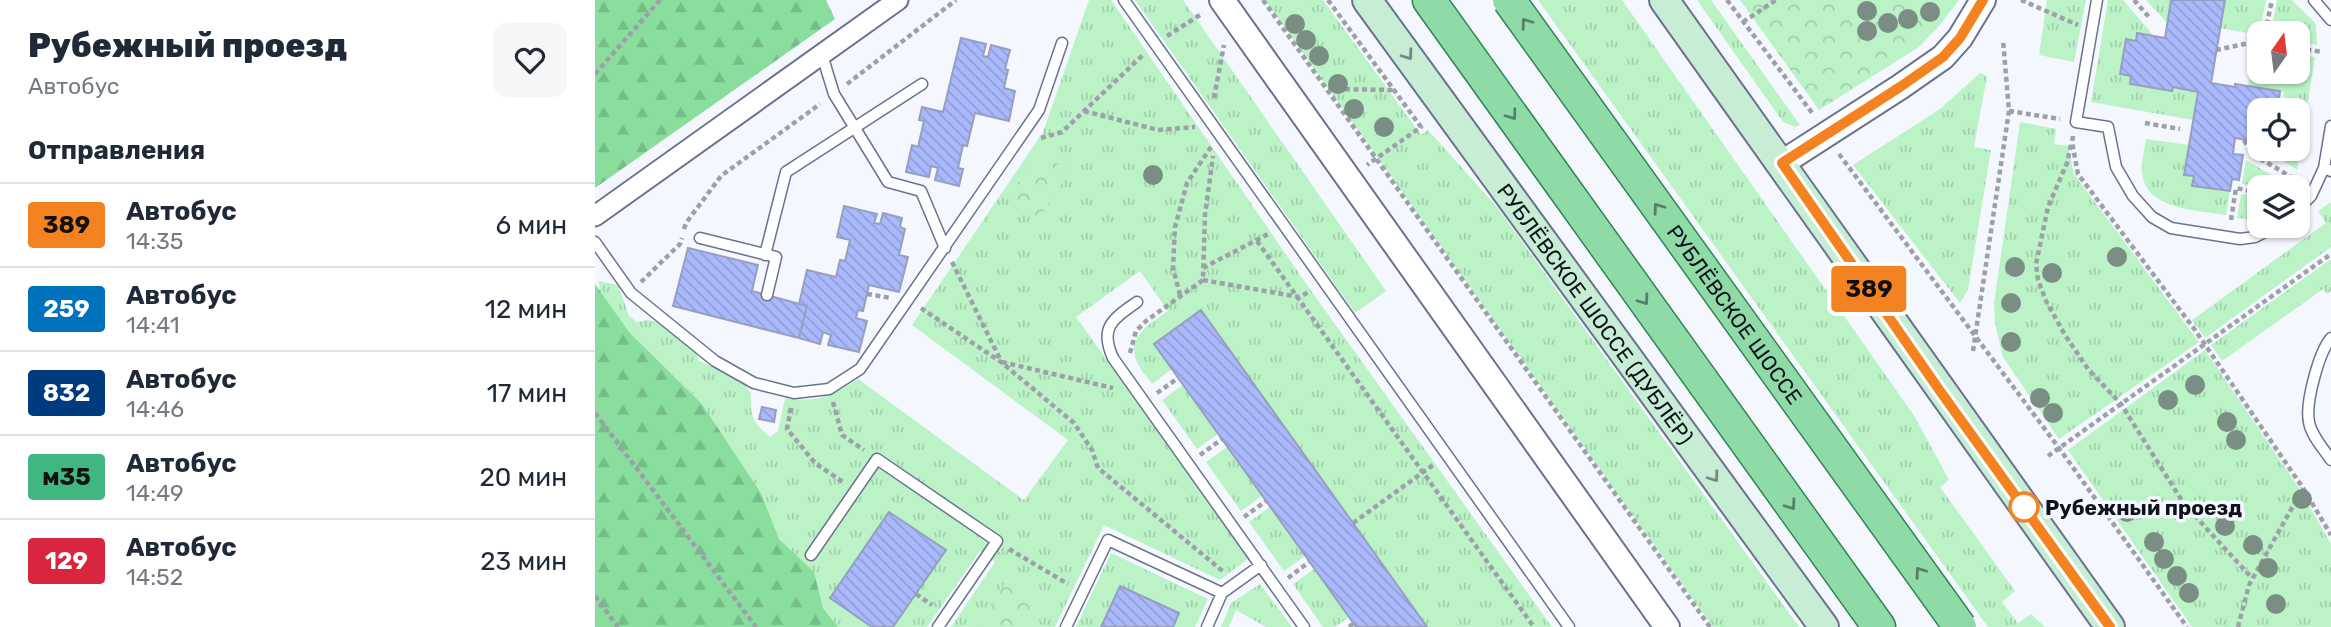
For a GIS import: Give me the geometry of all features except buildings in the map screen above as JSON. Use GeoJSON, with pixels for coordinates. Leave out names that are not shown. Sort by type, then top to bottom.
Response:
{"type":"FeatureCollection","features":[{"type":"Feature","properties":{"kind":"main road","name":"РУБЛЁВСКОЕ ШОССЕ (ДУБЛЁР)"},"geometry":{"type":"LineString","coordinates":[[1367,0],[1823,627]]}},
{"type":"Feature","properties":{"kind":"main road"},"geometry":{"type":"LineString","coordinates":[[1429,0],[1879,627]]}},
{"type":"Feature","properties":{"kind":"main road","name":"РУБЛЁВСКОЕ ШОССЕ"},"geometry":{"type":"LineString","coordinates":[[1509,0],[1960,627]]}},
{"type":"Feature","properties":{"kind":"main road"},"geometry":{"type":"LineString","coordinates":[[1664,0],[2110,627]]}},
{"type":"Feature","properties":{"kind":"street"},"geometry":{"type":"LineString","coordinates":[[595,216],[898,0]]}},
{"type":"Feature","properties":{"kind":"street"},"geometry":{"type":"LineString","coordinates":[[1782,163],[1943,57],[1960,38],[1983,0]]}},
{"type":"Feature","properties":{"kind":"street"},"geometry":{"type":"LineString","coordinates":[[1212,7],[1348,179],[1667,627]]}},
{"type":"Feature","properties":{"kind":"lane"},"geometry":{"type":"LineString","coordinates":[[1124,0],[1569,627]]}},
{"type":"Feature","properties":{"kind":"lane"},"geometry":{"type":"LineString","coordinates":[[2097,0],[2076,122],[2108,127],[2116,167],[2133,196],[2152,217],[2171,228],[2248,238]]}},
{"type":"Feature","properties":{"kind":"lane"},"geometry":{"type":"LineString","coordinates":[[2314,0],[2331,20]]}},
{"type":"Feature","properties":{"kind":"lane"},"geometry":{"type":"LineString","coordinates":[[595,243],[631,293],[715,361],[754,383],[794,393],[829,389],[860,369],[1039,110],[1062,43]]}},
{"type":"Feature","properties":{"kind":"lane"},"geometry":{"type":"LineString","coordinates":[[822,55],[834,94],[888,182],[921,191],[945,248]]}},
{"type":"Feature","properties":{"kind":"lane"},"geometry":{"type":"LineString","coordinates":[[765,255],[786,172],[922,85]]}},
{"type":"Feature","properties":{"kind":"lane"},"geometry":{"type":"LineString","coordinates":[[2310,197],[2327,169],[2331,125]]}},
{"type":"Feature","properties":{"kind":"lane"},"geometry":{"type":"LineString","coordinates":[[700,238],[776,257],[767,295]]}},
{"type":"Feature","properties":{"kind":"lane"},"geometry":{"type":"LineString","coordinates":[[1137,302],[1116,317],[1108,327],[1106,343],[1304,627]]}},
{"type":"Feature","properties":{"kind":"lane"},"geometry":{"type":"LineString","coordinates":[[2331,338],[2319,358],[2308,414],[2314,434],[2331,460]]}},
{"type":"Feature","properties":{"kind":"lane"},"geometry":{"type":"LineString","coordinates":[[811,555],[877,459],[996,541],[938,627]]}},
{"type":"Feature","properties":{"kind":"lane"},"geometry":{"type":"LineString","coordinates":[[1066,627],[1108,540],[1222,593]]}},
{"type":"Feature","properties":{"kind":"lane"},"geometry":{"type":"LineString","coordinates":[[1207,627],[1222,593],[1261,565]]}},
{"type":"Feature","properties":{"kind":"path"},"geometry":{"type":"LineString","coordinates":[[595,74],[660,0]]}},
{"type":"Feature","properties":{"kind":"path"},"geometry":{"type":"LineString","coordinates":[[631,293],[680,244],[686,223],[721,176],[834,94],[956,0]]}},
{"type":"Feature","properties":{"kind":"path"},"geometry":{"type":"LineString","coordinates":[[1262,0],[1710,627]]}},
{"type":"Feature","properties":{"kind":"path"},"geometry":{"type":"LineString","coordinates":[[1328,0],[1421,127],[1348,179]]}},
{"type":"Feature","properties":{"kind":"path"},"geometry":{"type":"LineString","coordinates":[[1727,0],[1827,133],[1844,164],[2059,448],[2187,627]]}},
{"type":"Feature","properties":{"kind":"path"},"geometry":{"type":"LineString","coordinates":[[1743,22],[1776,0]]}},
{"type":"Feature","properties":{"kind":"path"},"geometry":{"type":"LineString","coordinates":[[2021,0],[2092,31]]}},
{"type":"Feature","properties":{"kind":"path"},"geometry":{"type":"LineString","coordinates":[[2134,0],[2150,17]]}},
{"type":"Feature","properties":{"kind":"path"},"geometry":{"type":"LineString","coordinates":[[2267,21],[2271,0]]}},
{"type":"Feature","properties":{"kind":"path"},"geometry":{"type":"LineString","coordinates":[[1014,147],[1062,132],[1155,44],[1212,7]]}},
{"type":"Feature","properties":{"kind":"path"},"geometry":{"type":"LineString","coordinates":[[1973,351],[2009,111],[2003,40]]}},
{"type":"Feature","properties":{"kind":"path"},"geometry":{"type":"LineString","coordinates":[[1084,111],[1158,130],[1204,126],[1210,122],[1224,44]]}},
{"type":"Feature","properties":{"kind":"path"},"geometry":{"type":"LineString","coordinates":[[2216,50],[2247,44]]}},
{"type":"Feature","properties":{"kind":"path"},"geometry":{"type":"LineString","coordinates":[[2310,50],[2322,52]]}},
{"type":"Feature","properties":{"kind":"path"},"geometry":{"type":"LineString","coordinates":[[1327,89],[1394,90]]}},
{"type":"Feature","properties":{"kind":"path"},"geometry":{"type":"LineString","coordinates":[[2009,111],[2076,122],[2067,163],[2049,207],[2036,264],[2038,280],[2046,301],[2088,369],[2121,404],[2184,504],[2252,578]]}},
{"type":"Feature","properties":{"kind":"path"},"geometry":{"type":"LineString","coordinates":[[2144,123],[2180,129]]}},
{"type":"Feature","properties":{"kind":"path"},"geometry":{"type":"LineString","coordinates":[[2244,140],[2252,154],[2288,175]]}},
{"type":"Feature","properties":{"kind":"path"},"geometry":{"type":"LineString","coordinates":[[1180,295],[1173,268],[1175,227],[1187,183],[1215,141],[1205,215],[1203,280]]}},
{"type":"Feature","properties":{"kind":"path"},"geometry":{"type":"LineString","coordinates":[[2072,142],[2078,174],[2205,344],[2303,488],[2331,535]]}},
{"type":"Feature","properties":{"kind":"path"},"geometry":{"type":"LineString","coordinates":[[2231,220],[2233,187],[2247,190]]}},
{"type":"Feature","properties":{"kind":"path"},"geometry":{"type":"LineString","coordinates":[[1203,268],[1275,230]]}},
{"type":"Feature","properties":{"kind":"path"},"geometry":{"type":"LineString","coordinates":[[1257,241],[1534,627]]}},
{"type":"Feature","properties":{"kind":"path"},"geometry":{"type":"LineString","coordinates":[[945,248],[1001,362]]}},
{"type":"Feature","properties":{"kind":"path"},"geometry":{"type":"LineString","coordinates":[[2048,456],[2331,254]]}},
{"type":"Feature","properties":{"kind":"path"},"geometry":{"type":"LineString","coordinates":[[1130,355],[1136,331],[1203,280],[1299,297],[1316,288]]}},
{"type":"Feature","properties":{"kind":"path"},"geometry":{"type":"LineString","coordinates":[[910,300],[1001,362],[1075,423],[1098,468],[1237,582]]}},
{"type":"Feature","properties":{"kind":"path"},"geometry":{"type":"LineString","coordinates":[[1001,362],[1139,394]]}},
{"type":"Feature","properties":{"kind":"path"},"geometry":{"type":"LineString","coordinates":[[829,389],[842,435],[877,459]]}},
{"type":"Feature","properties":{"kind":"path"},"geometry":{"type":"LineString","coordinates":[[595,413],[756,627]]}},
{"type":"Feature","properties":{"kind":"path"},"geometry":{"type":"LineString","coordinates":[[786,429],[815,463],[855,490]]}},
{"type":"Feature","properties":{"kind":"path"},"geometry":{"type":"LineString","coordinates":[[1196,459],[1222,439]]}},
{"type":"Feature","properties":{"kind":"path"},"geometry":{"type":"LineString","coordinates":[[1353,523],[1439,460]]}},
{"type":"Feature","properties":{"kind":"path"},"geometry":{"type":"LineString","coordinates":[[2238,627],[2252,578],[2303,488]]}},
{"type":"Feature","properties":{"kind":"path"},"geometry":{"type":"LineString","coordinates":[[1239,520],[1266,501]]}},
{"type":"Feature","properties":{"kind":"path"},"geometry":{"type":"LineString","coordinates":[[996,541],[1082,593]]}},
{"type":"Feature","properties":{"kind":"path"},"geometry":{"type":"LineString","coordinates":[[1283,582],[1309,562]]}},
{"type":"Feature","properties":{"kind":"path"},"geometry":{"type":"LineString","coordinates":[[595,596],[618,627]]}},
{"type":"Feature","properties":{"kind":"green space"},"geometry":{"type":"Polygon","coordinates":[[[595,0],[826,0],[835,19],[595,188],[595,0]]]}},
{"type":"Feature","properties":{"kind":"green space"},"geometry":{"type":"Polygon","coordinates":[[[1089,0],[1111,0],[1307,285],[1552,627],[1427,627],[1201,310],[1154,344],[1172,369],[1152,384],[1136,360],[1135,344],[1143,331],[1168,311],[1140,271],[1076,317],[1249,558],[1220,580],[1104,525],[1055,627],[951,627],[995,562],[980,551],[927,627],[838,627],[823,608],[814,573],[779,539],[761,493],[702,404],[629,332],[600,293],[599,281],[618,285],[629,316],[637,322],[659,322],[696,351],[699,361],[728,374],[748,388],[754,420],[770,437],[778,431],[785,398],[806,400],[824,397],[858,379],[1024,500],[1068,440],[912,325],[1043,132],[1089,0]]]}},
{"type":"Feature","properties":{"kind":"green space"},"geometry":{"type":"Polygon","coordinates":[[[1135,0],[1183,0],[1386,291],[1355,313],[1135,0]]]}},
{"type":"Feature","properties":{"kind":"green space"},"geometry":{"type":"Polygon","coordinates":[[[1265,0],[1323,0],[1421,135],[1428,130],[1497,207],[1799,627],[1713,627],[1265,0]]]}},
{"type":"Feature","properties":{"kind":"green space"},"geometry":{"type":"Polygon","coordinates":[[[1538,0],[1622,0],[1915,417],[1949,480],[1940,487],[2015,591],[2002,602],[2018,623],[2031,614],[2045,627],[1988,627],[1538,0]]]}},
{"type":"Feature","properties":{"kind":"green space"},"geometry":{"type":"Polygon","coordinates":[[[1697,0],[1711,0],[1800,125],[1795,127],[1783,122],[1697,0]]]}},
{"type":"Feature","properties":{"kind":"green space"},"geometry":{"type":"Polygon","coordinates":[[[1740,0],[1959,0],[1919,47],[1819,110],[1740,0]]]}},
{"type":"Feature","properties":{"kind":"green space"},"geometry":{"type":"Polygon","coordinates":[[[2047,0],[2086,0],[2074,62],[2039,55],[2047,0]]]}},
{"type":"Feature","properties":{"kind":"green space"},"geometry":{"type":"Polygon","coordinates":[[[2108,0],[2123,0],[2154,36],[2138,33],[2136,41],[2126,39],[2120,74],[2131,76],[2131,85],[2172,91],[2173,87],[2198,92],[2193,120],[2091,102],[2108,0]]]}},
{"type":"Feature","properties":{"kind":"green space"},"geometry":{"type":"Polygon","coordinates":[[[2146,0],[2171,0],[2167,23],[2146,0]]]}},
{"type":"Feature","properties":{"kind":"green space"},"geometry":{"type":"Polygon","coordinates":[[[2225,0],[2266,0],[2262,21],[2247,21],[2247,33],[2220,28],[2225,0]]]}},
{"type":"Feature","properties":{"kind":"green space"},"geometry":{"type":"Polygon","coordinates":[[[2277,0],[2292,0],[2316,24],[2317,45],[2310,44],[2310,21],[2273,21],[2277,0]]]}},
{"type":"Feature","properties":{"kind":"green space"},"geometry":{"type":"Polygon","coordinates":[[[2310,56],[2315,57],[2308,98],[2283,97],[2284,92],[2248,86],[2310,84],[2310,56]]]}},
{"type":"Feature","properties":{"kind":"green space"},"geometry":{"type":"Polygon","coordinates":[[[1980,73],[1987,76],[1974,147],[1991,150],[1968,290],[1960,303],[1853,165],[1940,109],[1980,73]]]}},
{"type":"Feature","properties":{"kind":"green space"},"geometry":{"type":"Polygon","coordinates":[[[2020,122],[2056,129],[2054,144],[2068,146],[2074,174],[2199,342],[2059,439],[2003,357],[1995,324],[1994,303],[2020,122]]]}},
{"type":"Feature","properties":{"kind":"green space"},"geometry":{"type":"Polygon","coordinates":[[[2146,139],[2189,145],[2184,175],[2194,176],[2193,186],[2230,191],[2226,215],[2174,206],[2152,194],[2145,184],[2142,171],[2146,139]]]}},
{"type":"Feature","properties":{"kind":"green space"},"geometry":{"type":"Polygon","coordinates":[[[1040,152],[1069,171],[1039,219],[1009,200],[1040,152]]]}},
{"type":"Feature","properties":{"kind":"green space"},"geometry":{"type":"Polygon","coordinates":[[[2246,160],[2272,175],[2247,175],[2247,185],[2242,184],[2246,160]]]}},
{"type":"Feature","properties":{"kind":"green space"},"geometry":{"type":"Polygon","coordinates":[[[2284,161],[2298,161],[2297,170],[2284,161]]]}},
{"type":"Feature","properties":{"kind":"green space"},"geometry":{"type":"Polygon","coordinates":[[[2241,194],[2247,195],[2247,219],[2237,218],[2241,194]]]}},
{"type":"Feature","properties":{"kind":"green space"},"geometry":{"type":"Polygon","coordinates":[[[2331,202],[2331,247],[2205,338],[2192,320],[2305,238],[2310,238],[2310,235],[2326,223],[2318,211],[2331,202]]]}},
{"type":"Feature","properties":{"kind":"green space"},"geometry":{"type":"Polygon","coordinates":[[[2331,259],[2331,291],[2327,294],[2323,289],[2222,361],[2211,345],[2331,259]]]}},
{"type":"Feature","properties":{"kind":"green space"},"geometry":{"type":"Polygon","coordinates":[[[595,284],[629,332],[702,404],[761,493],[779,539],[814,572],[823,608],[838,627],[595,627],[595,284]]]}},
{"type":"Feature","properties":{"kind":"green space"},"geometry":{"type":"Polygon","coordinates":[[[2205,350],[2301,491],[2331,544],[2331,627],[2192,627],[2068,450],[2205,350]]]}},
{"type":"Feature","properties":{"kind":"green space"},"geometry":{"type":"Polygon","coordinates":[[[1183,385],[1218,434],[1197,449],[1162,400],[1183,385]]]}},
{"type":"Feature","properties":{"kind":"green space"},"geometry":{"type":"Polygon","coordinates":[[[1227,447],[1262,496],[1241,511],[1206,462],[1227,447]]]}},
{"type":"Feature","properties":{"kind":"green space"},"geometry":{"type":"Polygon","coordinates":[[[1270,507],[1305,556],[1284,571],[1249,522],[1270,507]]]}},
{"type":"Feature","properties":{"kind":"green space"},"geometry":{"type":"Polygon","coordinates":[[[1111,553],[1208,599],[1195,627],[1173,627],[1179,613],[1120,586],[1101,627],[1076,627],[1111,553]]]}},
{"type":"Feature","properties":{"kind":"green space"},"geometry":{"type":"Polygon","coordinates":[[[1314,569],[1349,617],[1335,627],[1323,627],[1293,584],[1314,569]]]}},
{"type":"Feature","properties":{"kind":"green space"},"geometry":{"type":"Polygon","coordinates":[[[1006,582],[1039,602],[1027,627],[976,627],[1006,582]]]}},
{"type":"Feature","properties":{"kind":"green space"},"geometry":{"type":"Polygon","coordinates":[[[1260,584],[1292,627],[1266,627],[1236,610],[1229,627],[1221,627],[1231,603],[1260,584]]]}},
{"type":"Feature","properties":{"kind":"bus line","name":"389"},"geometry":{"type":"LineString","coordinates":[[1983,0],[1960,38],[1943,57],[1782,163],[1940,391],[2110,627]]}},
{"type":"Feature","properties":{"kind":"place","name":"Рубежный проезд"},"geometry":{"type":"Point","coordinates":[2024,507]}}]}
